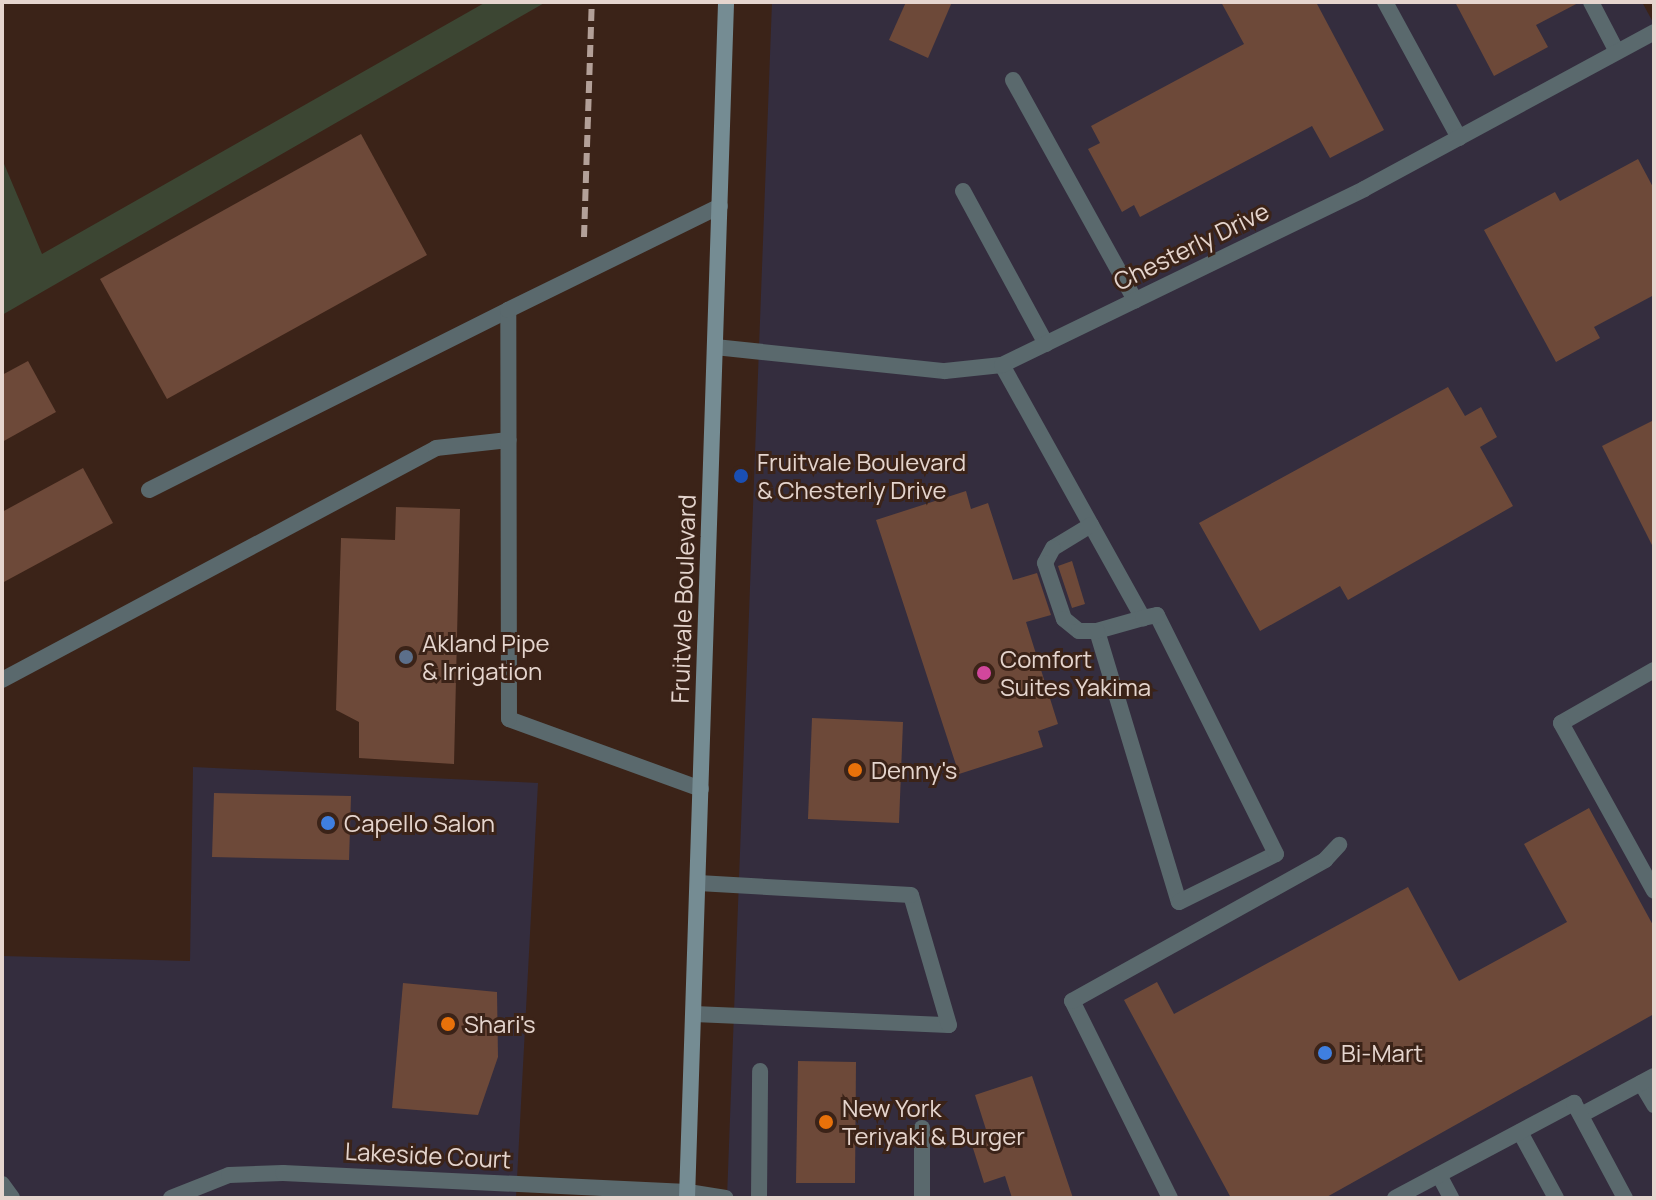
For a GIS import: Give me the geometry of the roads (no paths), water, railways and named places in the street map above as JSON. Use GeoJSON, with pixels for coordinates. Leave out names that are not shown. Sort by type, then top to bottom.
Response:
{"type":"FeatureCollection","features":[{"type":"Feature","properties":{"kind":"main road","name":"Fruitvale Boulevard"},"geometry":{"type":"LineString","coordinates":[[688,1195],[726,2]]}},
{"type":"Feature","properties":{"kind":"street"},"geometry":{"type":"LineString","coordinates":[[1385,2],[1459,138]]}},
{"type":"Feature","properties":{"kind":"street"},"geometry":{"type":"LineString","coordinates":[[1591,2],[1617,52]]}},
{"type":"Feature","properties":{"kind":"street","name":"Chesterly Drive"},"geometry":{"type":"LineString","coordinates":[[715,347],[945,371],[1002,365],[1459,138],[1654,32]]}},
{"type":"Feature","properties":{"kind":"street"},"geometry":{"type":"LineString","coordinates":[[1013,80],[1135,300]]}},
{"type":"Feature","properties":{"kind":"street"},"geometry":{"type":"LineString","coordinates":[[963,191],[1046,344]]}},
{"type":"Feature","properties":{"kind":"street"},"geometry":{"type":"LineString","coordinates":[[149,490],[720,206]]}},
{"type":"Feature","properties":{"kind":"street"},"geometry":{"type":"LineString","coordinates":[[508,310],[509,719],[701,789]]}},
{"type":"Feature","properties":{"kind":"street"},"geometry":{"type":"LineString","coordinates":[[1002,365],[1143,618]]}},
{"type":"Feature","properties":{"kind":"street"},"geometry":{"type":"LineString","coordinates":[[2,680],[436,448],[509,440]]}},
{"type":"Feature","properties":{"kind":"street"},"geometry":{"type":"LineString","coordinates":[[1091,525],[1053,548],[1045,563],[1064,619],[1079,631],[1097,631],[1157,615],[1276,854],[1179,902],[1097,631]]}},
{"type":"Feature","properties":{"kind":"street"},"geometry":{"type":"LineString","coordinates":[[1654,670],[1561,723],[1654,891]]}},
{"type":"Feature","properties":{"kind":"street"},"geometry":{"type":"LineString","coordinates":[[1170,1198],[1072,1001],[1325,860],[1339,845]]}},
{"type":"Feature","properties":{"kind":"street"},"geometry":{"type":"LineString","coordinates":[[694,1014],[949,1025],[911,895],[698,883]]}},
{"type":"Feature","properties":{"kind":"street"},"geometry":{"type":"LineString","coordinates":[[759,1198],[760,1071]]}},
{"type":"Feature","properties":{"kind":"street"},"geometry":{"type":"LineString","coordinates":[[1581,1115],[1648,1079],[1654,1105]]}},
{"type":"Feature","properties":{"kind":"street"},"geometry":{"type":"LineString","coordinates":[[1395,1198],[1574,1103],[1625,1198]]}},
{"type":"Feature","properties":{"kind":"street"},"geometry":{"type":"LineString","coordinates":[[922,1128],[922,1198]]}},
{"type":"Feature","properties":{"kind":"street"},"geometry":{"type":"LineString","coordinates":[[1520,1132],[1556,1198]]}},
{"type":"Feature","properties":{"kind":"street","name":"Lakeside Court"},"geometry":{"type":"LineString","coordinates":[[171,1198],[229,1175],[283,1173],[726,1198]]}},
{"type":"Feature","properties":{"kind":"street"},"geometry":{"type":"LineString","coordinates":[[1439,1175],[1451,1198]]}},
{"type":"Feature","properties":{"kind":"street"},"geometry":{"type":"LineString","coordinates":[[2,1184],[12,1198]]}},
{"type":"Feature","properties":{"kind":"railway"},"geometry":{"type":"LineString","coordinates":[[584,237],[592,2]]}},
{"type":"Feature","properties":{"kind":"place","name":"Fruitvale Boulevard & Chesterly Drive"},"geometry":{"type":"Point","coordinates":[741,476]}},
{"type":"Feature","properties":{"kind":"place","name":"Akland Pipe & Irrigation"},"geometry":{"type":"Point","coordinates":[406,657]}},
{"type":"Feature","properties":{"kind":"place","name":"Comfort Suites Yakima"},"geometry":{"type":"Point","coordinates":[984,673]}},
{"type":"Feature","properties":{"kind":"place","name":"Denny's"},"geometry":{"type":"Point","coordinates":[855,770]}},
{"type":"Feature","properties":{"kind":"place","name":"Capello Salon"},"geometry":{"type":"Point","coordinates":[328,823]}},
{"type":"Feature","properties":{"kind":"place","name":"Shari's"},"geometry":{"type":"Point","coordinates":[448,1024]}},
{"type":"Feature","properties":{"kind":"place","name":"Bi-Mart"},"geometry":{"type":"Point","coordinates":[1325,1053]}},
{"type":"Feature","properties":{"kind":"place","name":"New York Teriyaki & Burger"},"geometry":{"type":"Point","coordinates":[826,1122]}}]}
